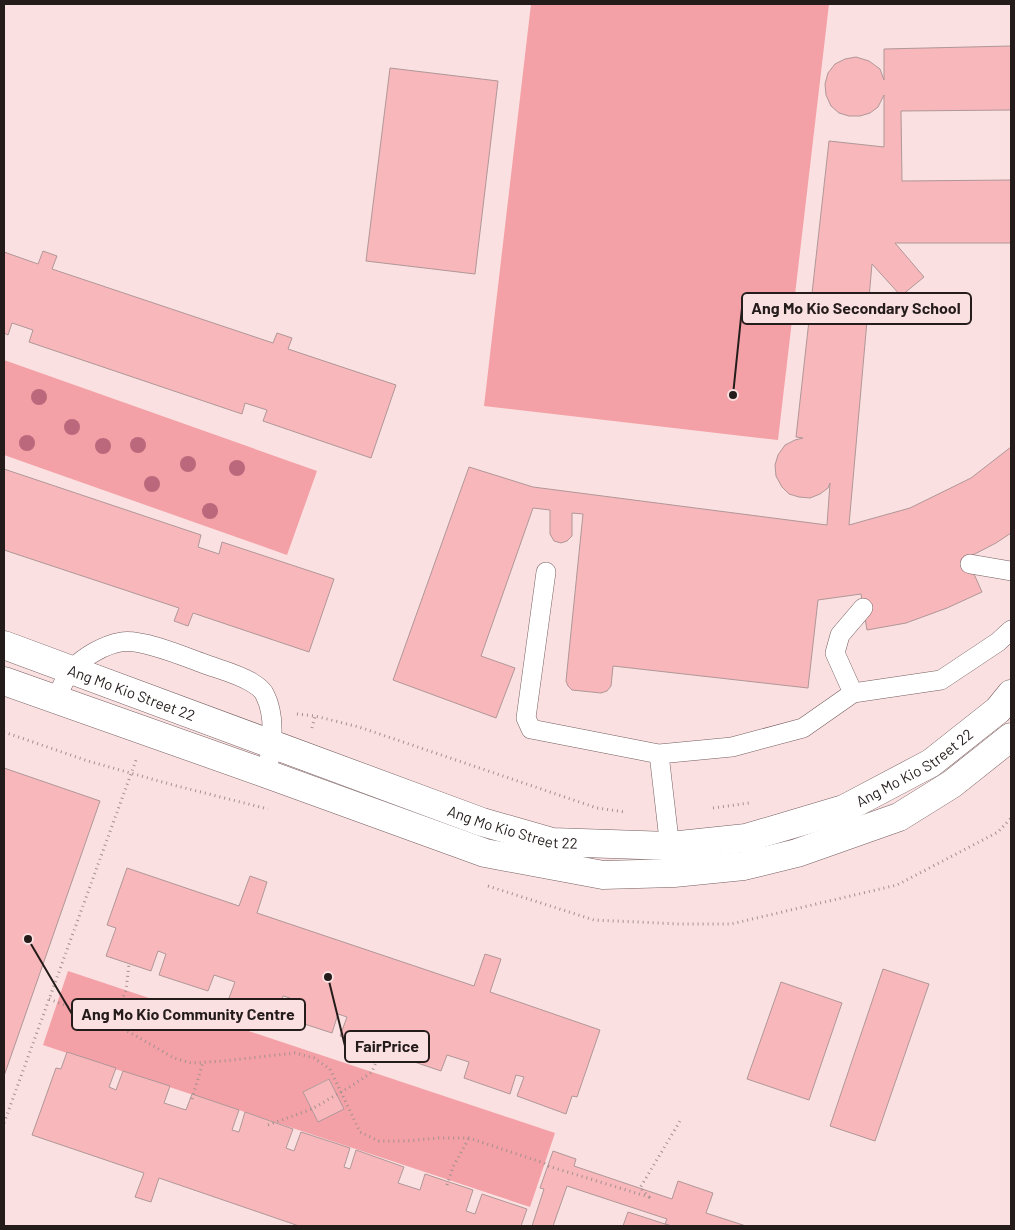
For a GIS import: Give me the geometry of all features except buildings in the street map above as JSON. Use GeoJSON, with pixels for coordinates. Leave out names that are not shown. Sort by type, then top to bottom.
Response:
{"type":"FeatureCollection","features":[{"type":"Feature","properties":{"kind":"street","name":"Ang Mo Kio Street 22"},"geometry":{"type":"LineString","coordinates":[[4,645],[482,822],[552,842],[670,846],[746,838],[844,809],[931,763],[998,710],[1011,694]]}},
{"type":"Feature","properties":{"kind":"street","name":"Ang Mo Kio Street 22"},"geometry":{"type":"LineString","coordinates":[[4,680],[485,853],[602,875],[674,873],[744,866],[797,853],[899,818],[952,784],[1011,738]]}},
{"type":"Feature","properties":{"kind":"lane"},"geometry":{"type":"LineString","coordinates":[[970,564],[1011,571]]}},
{"type":"Feature","properties":{"kind":"lane"},"geometry":{"type":"LineString","coordinates":[[546,572],[526,718],[531,729],[659,754],[732,747],[803,728],[853,694],[941,680],[998,642],[1011,630]]}},
{"type":"Feature","properties":{"kind":"lane"},"geometry":{"type":"LineString","coordinates":[[853,694],[836,653],[840,635],[863,608]]}},
{"type":"Feature","properties":{"kind":"lane"},"geometry":{"type":"LineString","coordinates":[[56,699],[71,670],[90,654],[123,641],[137,642],[159,648],[236,675],[253,683],[265,694],[272,729],[272,744],[267,774]]}},
{"type":"Feature","properties":{"kind":"lane"},"geometry":{"type":"LineString","coordinates":[[659,754],[674,873]]}},
{"type":"Feature","properties":{"kind":"path"},"geometry":{"type":"LineString","coordinates":[[4,1123],[146,731]]}},
{"type":"Feature","properties":{"kind":"path"},"geometry":{"type":"LineString","coordinates":[[112,1024],[126,990],[129,964]]}},
{"type":"Feature","properties":{"kind":"path"},"geometry":{"type":"LineString","coordinates":[[48,999],[124,1028],[174,1058],[191,1063],[295,1053],[314,1058],[330,1069],[360,1132],[379,1141],[469,1138],[548,1166],[649,1197],[640,1188],[680,1121]]}},
{"type":"Feature","properties":{"kind":"path"},"geometry":{"type":"LineString","coordinates":[[268,1125],[312,1109],[353,1085],[372,1072],[382,1050]]}},
{"type":"Feature","properties":{"kind":"path"},"geometry":{"type":"LineString","coordinates":[[192,1099],[204,1062]]}},
{"type":"Feature","properties":{"kind":"path"},"geometry":{"type":"LineString","coordinates":[[447,1185],[453,1168],[469,1138]]}},
{"type":"Feature","properties":{"kind":"shaded area"},"geometry":{"type":"Polygon","coordinates":[[[531,4],[829,4],[778,440],[484,406],[531,4]]]}},
{"type":"Feature","properties":{"kind":"shaded area"},"geometry":{"type":"Polygon","coordinates":[[[4,360],[317,471],[287,555],[4,455],[4,360]]]}},
{"type":"Feature","properties":{"kind":"shaded area"},"geometry":{"type":"Polygon","coordinates":[[[68,971],[555,1133],[530,1207],[43,1045],[68,971]],[[329,1079],[303,1092],[318,1121],[329,1079]]]}},
{"type":"Feature","properties":{"kind":"place","name":"Ang Mo Kio Secondary School"},"geometry":{"type":"Point","coordinates":[733,395]}},
{"type":"Feature","properties":{"kind":"place","name":"Ang Mo Kio Community Centre"},"geometry":{"type":"Point","coordinates":[28,939]}},
{"type":"Feature","properties":{"kind":"place","name":"FairPrice"},"geometry":{"type":"Point","coordinates":[328,977]}}]}
